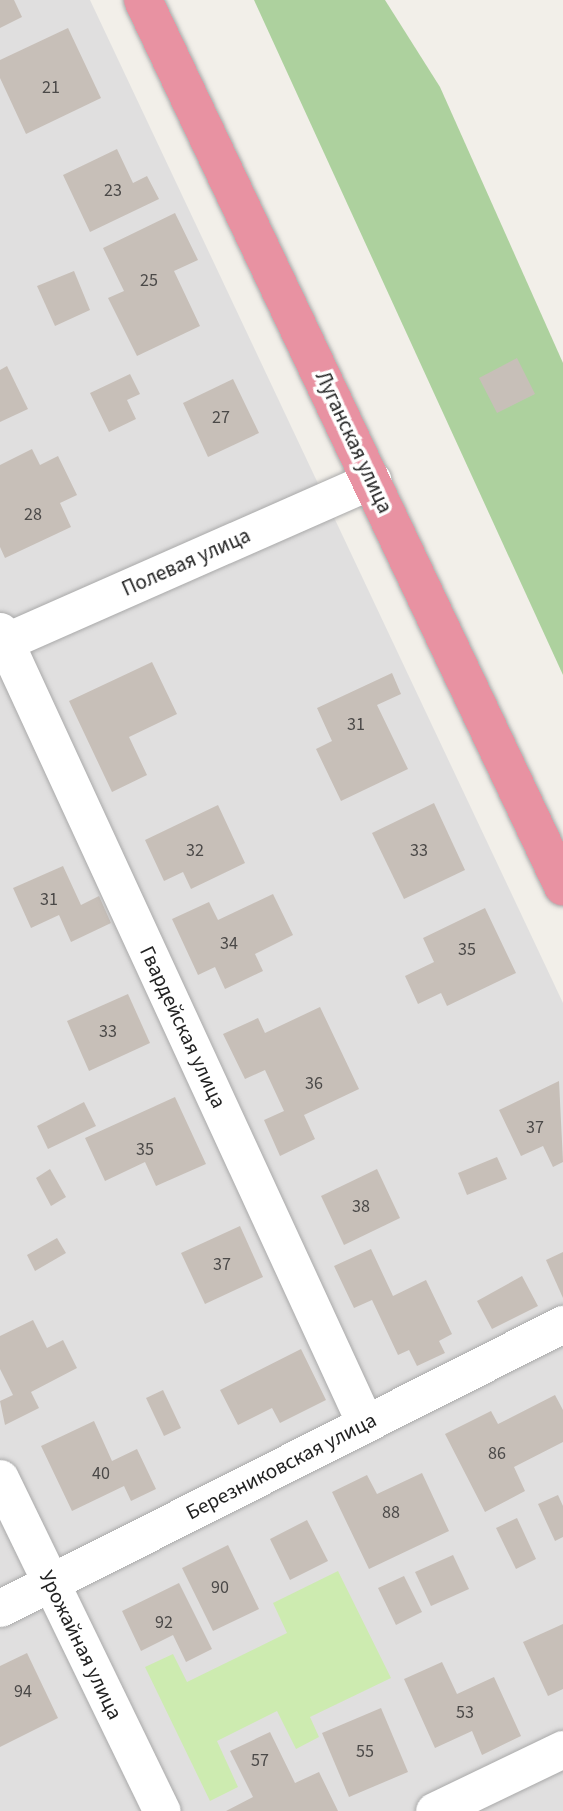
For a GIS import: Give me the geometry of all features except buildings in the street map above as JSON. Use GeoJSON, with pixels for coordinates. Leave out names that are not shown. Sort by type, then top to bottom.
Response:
{"type":"FeatureCollection","features":[{"type":"Feature","properties":{"kind":"highway","name":"Луганская улица"},"geometry":{"type":"LineString","coordinates":[[143,0],[563,886]]}},
{"type":"Feature","properties":{"kind":"street","name":"Полевая улица"},"geometry":{"type":"LineString","coordinates":[[2,639],[372,480]]}},
{"type":"Feature","properties":{"kind":"street","name":"Гвардейская улица"},"geometry":{"type":"LineString","coordinates":[[2,639],[365,1423]]}},
{"type":"Feature","properties":{"kind":"street","name":"Березниковская улица"},"geometry":{"type":"LineString","coordinates":[[0,1608],[563,1324]]}},
{"type":"Feature","properties":{"kind":"street","name":"Урожайная улица"},"geometry":{"type":"LineString","coordinates":[[0,1478],[162,1811]]}},
{"type":"Feature","properties":{"kind":"street"},"geometry":{"type":"LineString","coordinates":[[434,1811],[563,1749]]}},
{"type":"Feature","properties":{"kind":"shaded area"},"geometry":{"type":"Polygon","coordinates":[[[0,0],[90,0],[563,1003],[563,1811],[0,1811],[0,0]]]}},
{"type":"Feature","properties":{"kind":"green space"},"geometry":{"type":"Polygon","coordinates":[[[254,0],[385,0],[440,87],[563,363],[563,675],[254,0]]]}},
{"type":"Feature","properties":{"kind":"green space"},"geometry":{"type":"Polygon","coordinates":[[[338,1571],[391,1678],[310,1717],[319,1737],[296,1749],[277,1711],[217,1741],[238,1787],[210,1801],[145,1667],[173,1654],[187,1682],[287,1633],[273,1603],[338,1571]]]}}]}
